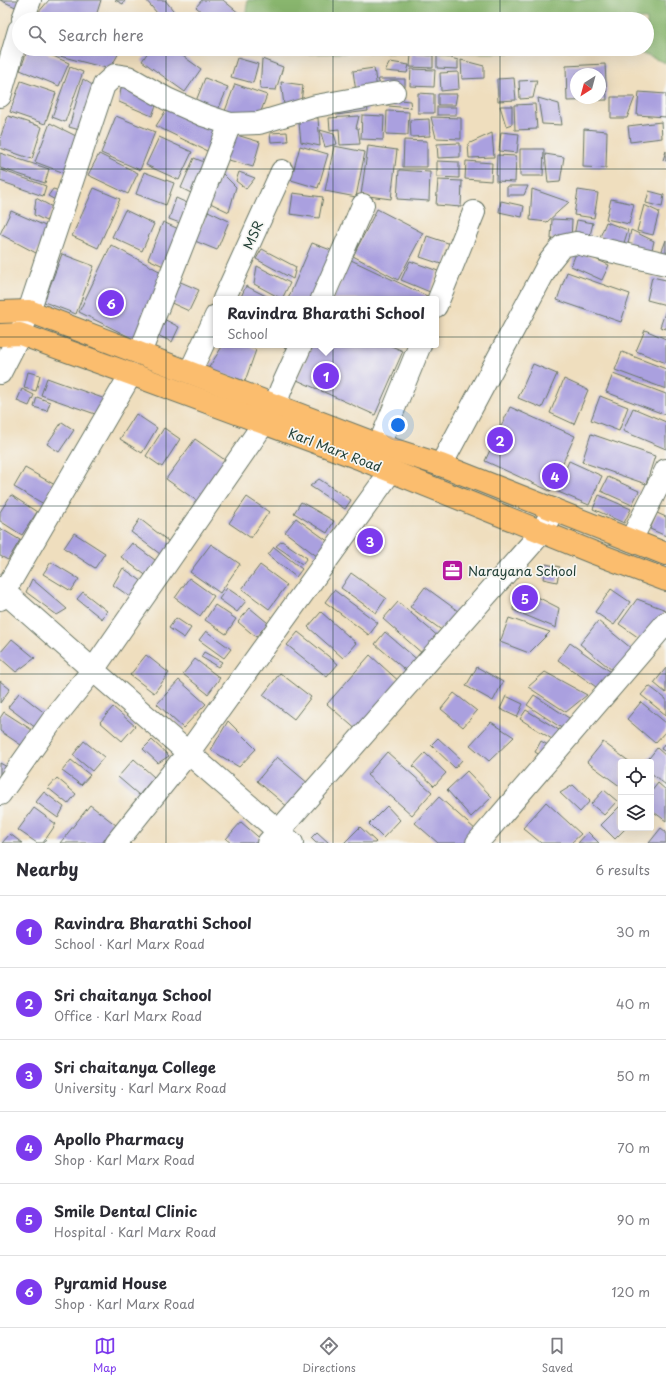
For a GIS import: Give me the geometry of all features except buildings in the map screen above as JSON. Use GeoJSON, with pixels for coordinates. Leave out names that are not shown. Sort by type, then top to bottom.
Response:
{"type":"FeatureCollection","features":[{"type":"Feature","properties":{"kind":"main road","name":"Karl Marx Road"},"geometry":{"type":"LineString","coordinates":[[0,312],[29,311],[379,445],[441,465],[666,554]]}},
{"type":"Feature","properties":{"kind":"main road","name":"Karl Marx Road"},"geometry":{"type":"LineString","coordinates":[[10,334],[131,374],[264,423],[391,471],[666,580]]}},
{"type":"Feature","properties":{"kind":"street"},"geometry":{"type":"LineString","coordinates":[[26,12],[30,0]]}},
{"type":"Feature","properties":{"kind":"street"},"geometry":{"type":"LineString","coordinates":[[0,96],[12,54]]}},
{"type":"Feature","properties":{"kind":"street"},"geometry":{"type":"LineString","coordinates":[[0,373],[10,334],[29,311],[104,85],[115,75],[128,77],[167,99],[203,115],[230,124],[259,123],[316,106],[394,92]]}},
{"type":"Feature","properties":{"kind":"street"},"geometry":{"type":"LineString","coordinates":[[140,353],[230,124]]}},
{"type":"Feature","properties":{"kind":"street","name":"MSR"},"geometry":{"type":"LineString","coordinates":[[225,296],[282,171]]}},
{"type":"Feature","properties":{"kind":"street"},"geometry":{"type":"LineString","coordinates":[[323,296],[363,205]]}},
{"type":"Feature","properties":{"kind":"street"},"geometry":{"type":"LineString","coordinates":[[439,299],[474,212]]}},
{"type":"Feature","properties":{"kind":"street"},"geometry":{"type":"LineString","coordinates":[[441,465],[550,260],[562,246],[576,243],[666,264]]}},
{"type":"Feature","properties":{"kind":"street"},"geometry":{"type":"LineString","coordinates":[[190,372],[213,322]]}},
{"type":"Feature","properties":{"kind":"street"},"geometry":{"type":"LineString","coordinates":[[276,405],[281,389],[300,348]]}},
{"type":"Feature","properties":{"kind":"street"},"geometry":{"type":"LineString","coordinates":[[379,445],[419,348]]}},
{"type":"Feature","properties":{"kind":"street"},"geometry":{"type":"LineString","coordinates":[[131,374],[1,593],[93,670],[188,753],[280,839],[542,532],[553,509]]}},
{"type":"Feature","properties":{"kind":"street"},"geometry":{"type":"LineString","coordinates":[[0,794],[52,721],[93,670],[264,423]]}},
{"type":"Feature","properties":{"kind":"street"},"geometry":{"type":"LineString","coordinates":[[631,540],[666,470]]}},
{"type":"Feature","properties":{"kind":"street"},"geometry":{"type":"LineString","coordinates":[[116,843],[188,753],[391,471]]}},
{"type":"Feature","properties":{"kind":"street"},"geometry":{"type":"LineString","coordinates":[[477,843],[666,623]]}},
{"type":"Feature","properties":{"kind":"green space"},"geometry":{"type":"Polygon","coordinates":[[[248,0],[666,0],[666,63],[648,56],[654,56],[654,12],[246,12],[248,0]]]}},
{"type":"Feature","properties":{"kind":"place","name":"Pyramid House"},"geometry":{"type":"Point","coordinates":[111,303]}},
{"type":"Feature","properties":{"kind":"place","name":"Ravindra Bharathi School"},"geometry":{"type":"Point","coordinates":[326,376]}},
{"type":"Feature","properties":{"kind":"place","name":"Sri chaitanya School"},"geometry":{"type":"Point","coordinates":[500,440]}},
{"type":"Feature","properties":{"kind":"place","name":"Apollo Pharmacy"},"geometry":{"type":"Point","coordinates":[555,476]}},
{"type":"Feature","properties":{"kind":"place","name":"Sri chaitanya College"},"geometry":{"type":"Point","coordinates":[370,541]}},
{"type":"Feature","properties":{"kind":"place","name":"Narayana School"},"geometry":{"type":"Point","coordinates":[452,571]}},
{"type":"Feature","properties":{"kind":"place","name":"Smile Dental Clinic"},"geometry":{"type":"Point","coordinates":[525,598]}}]}
